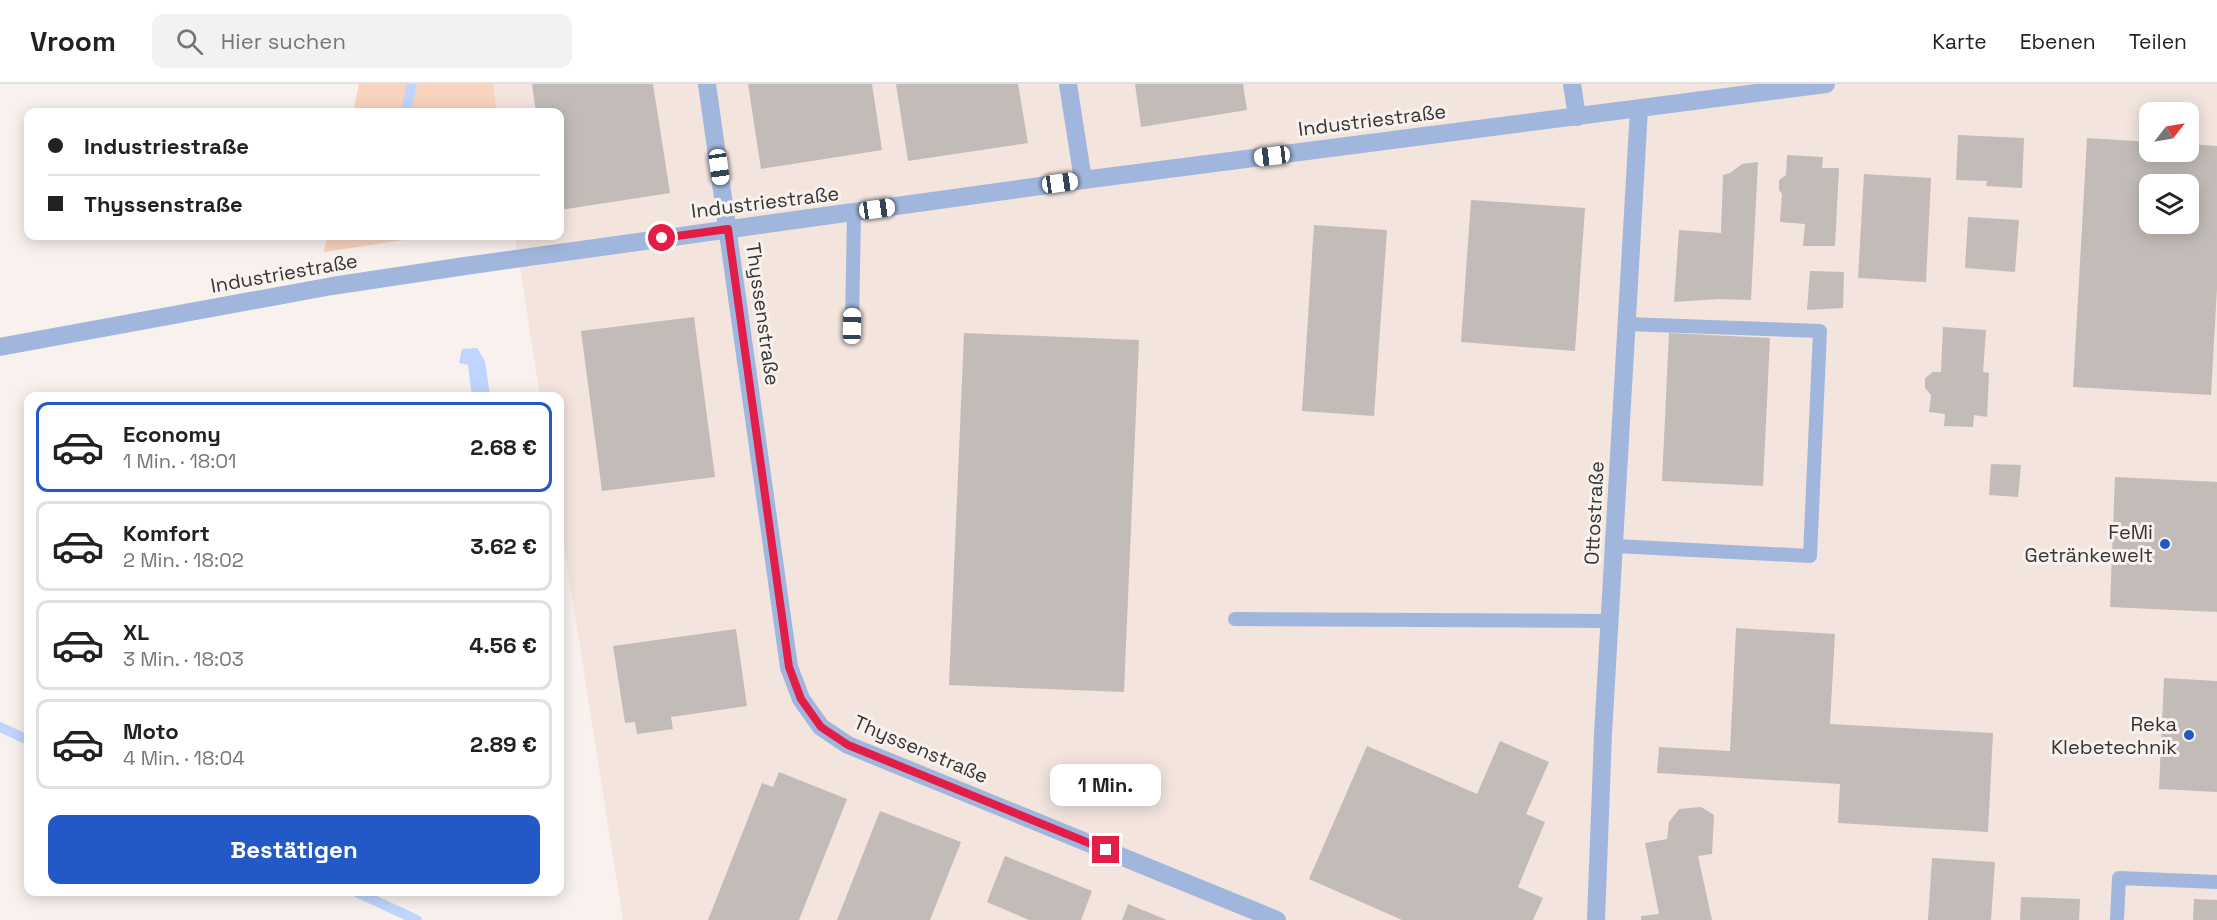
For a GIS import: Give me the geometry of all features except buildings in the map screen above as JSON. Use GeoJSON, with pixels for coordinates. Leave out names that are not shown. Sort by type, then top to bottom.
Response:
{"type":"FeatureCollection","features":[{"type":"Feature","properties":{"kind":"street","name":"Thyssenstraße"},"geometry":{"type":"LineString","coordinates":[[707,84],[789,667],[801,699],[821,727],[848,745],[1277,920]]}},
{"type":"Feature","properties":{"kind":"street"},"geometry":{"type":"LineString","coordinates":[[1068,84],[1083,180]]}},
{"type":"Feature","properties":{"kind":"street"},"geometry":{"type":"LineString","coordinates":[[1572,84],[1577,117]]}},
{"type":"Feature","properties":{"kind":"street","name":"Industriestraße"},"geometry":{"type":"LineString","coordinates":[[0,347],[354,283],[728,229],[1083,180],[1826,84]]}},
{"type":"Feature","properties":{"kind":"street","name":"Ottostraße"},"geometry":{"type":"LineString","coordinates":[[1596,920],[1604,734],[1639,109]]}},
{"type":"Feature","properties":{"kind":"lane"},"geometry":{"type":"LineString","coordinates":[[852,326],[854,213]]}},
{"type":"Feature","properties":{"kind":"lane"},"geometry":{"type":"LineString","coordinates":[[1615,546],[1810,556],[1820,332],[1626,324]]}},
{"type":"Feature","properties":{"kind":"lane"},"geometry":{"type":"LineString","coordinates":[[1235,619],[1611,621]]}},
{"type":"Feature","properties":{"kind":"lane"},"geometry":{"type":"LineString","coordinates":[[2117,920],[2119,878],[2217,882]]}},
{"type":"Feature","properties":{"kind":"shaded area"},"geometry":{"type":"Polygon","coordinates":[[[359,84],[493,84],[496,108],[354,108],[359,84]]]}},
{"type":"Feature","properties":{"kind":"shaded area"},"geometry":{"type":"Polygon","coordinates":[[[493,84],[2217,84],[2217,920],[623,920],[564,545],[564,392],[539,392],[516,240],[564,240],[564,108],[496,108],[493,84]]]}},
{"type":"Feature","properties":{"kind":"shaded area"},"geometry":{"type":"Polygon","coordinates":[[[326,240],[404,240],[324,252],[326,240]]]}},
{"type":"Feature","properties":{"kind":"water"},"geometry":{"type":"Polygon","coordinates":[[[477,348],[485,361],[489,392],[471,392],[468,365],[459,363],[462,349],[477,348]]]}},
{"type":"Feature","properties":{"kind":"waterway"},"geometry":{"type":"LineString","coordinates":[[407,108],[412,84]]}},
{"type":"Feature","properties":{"kind":"waterway"},"geometry":{"type":"LineString","coordinates":[[0,727],[24,738]]}},
{"type":"Feature","properties":{"kind":"waterway"},"geometry":{"type":"LineString","coordinates":[[365,896],[417,920]]}},
{"type":"Feature","properties":{"kind":"place","name":"FeMi Getränkewelt"},"geometry":{"type":"Point","coordinates":[2165,544]}},
{"type":"Feature","properties":{"kind":"place","name":"Reka Klebetechnik"},"geometry":{"type":"Point","coordinates":[2189,735]}},
{"type":"Feature","properties":{"kind":"route"},"geometry":{"type":"LineString","coordinates":[[662,238],[728,229],[789,667],[801,699],[821,727],[848,745],[1106,850]]}}]}
